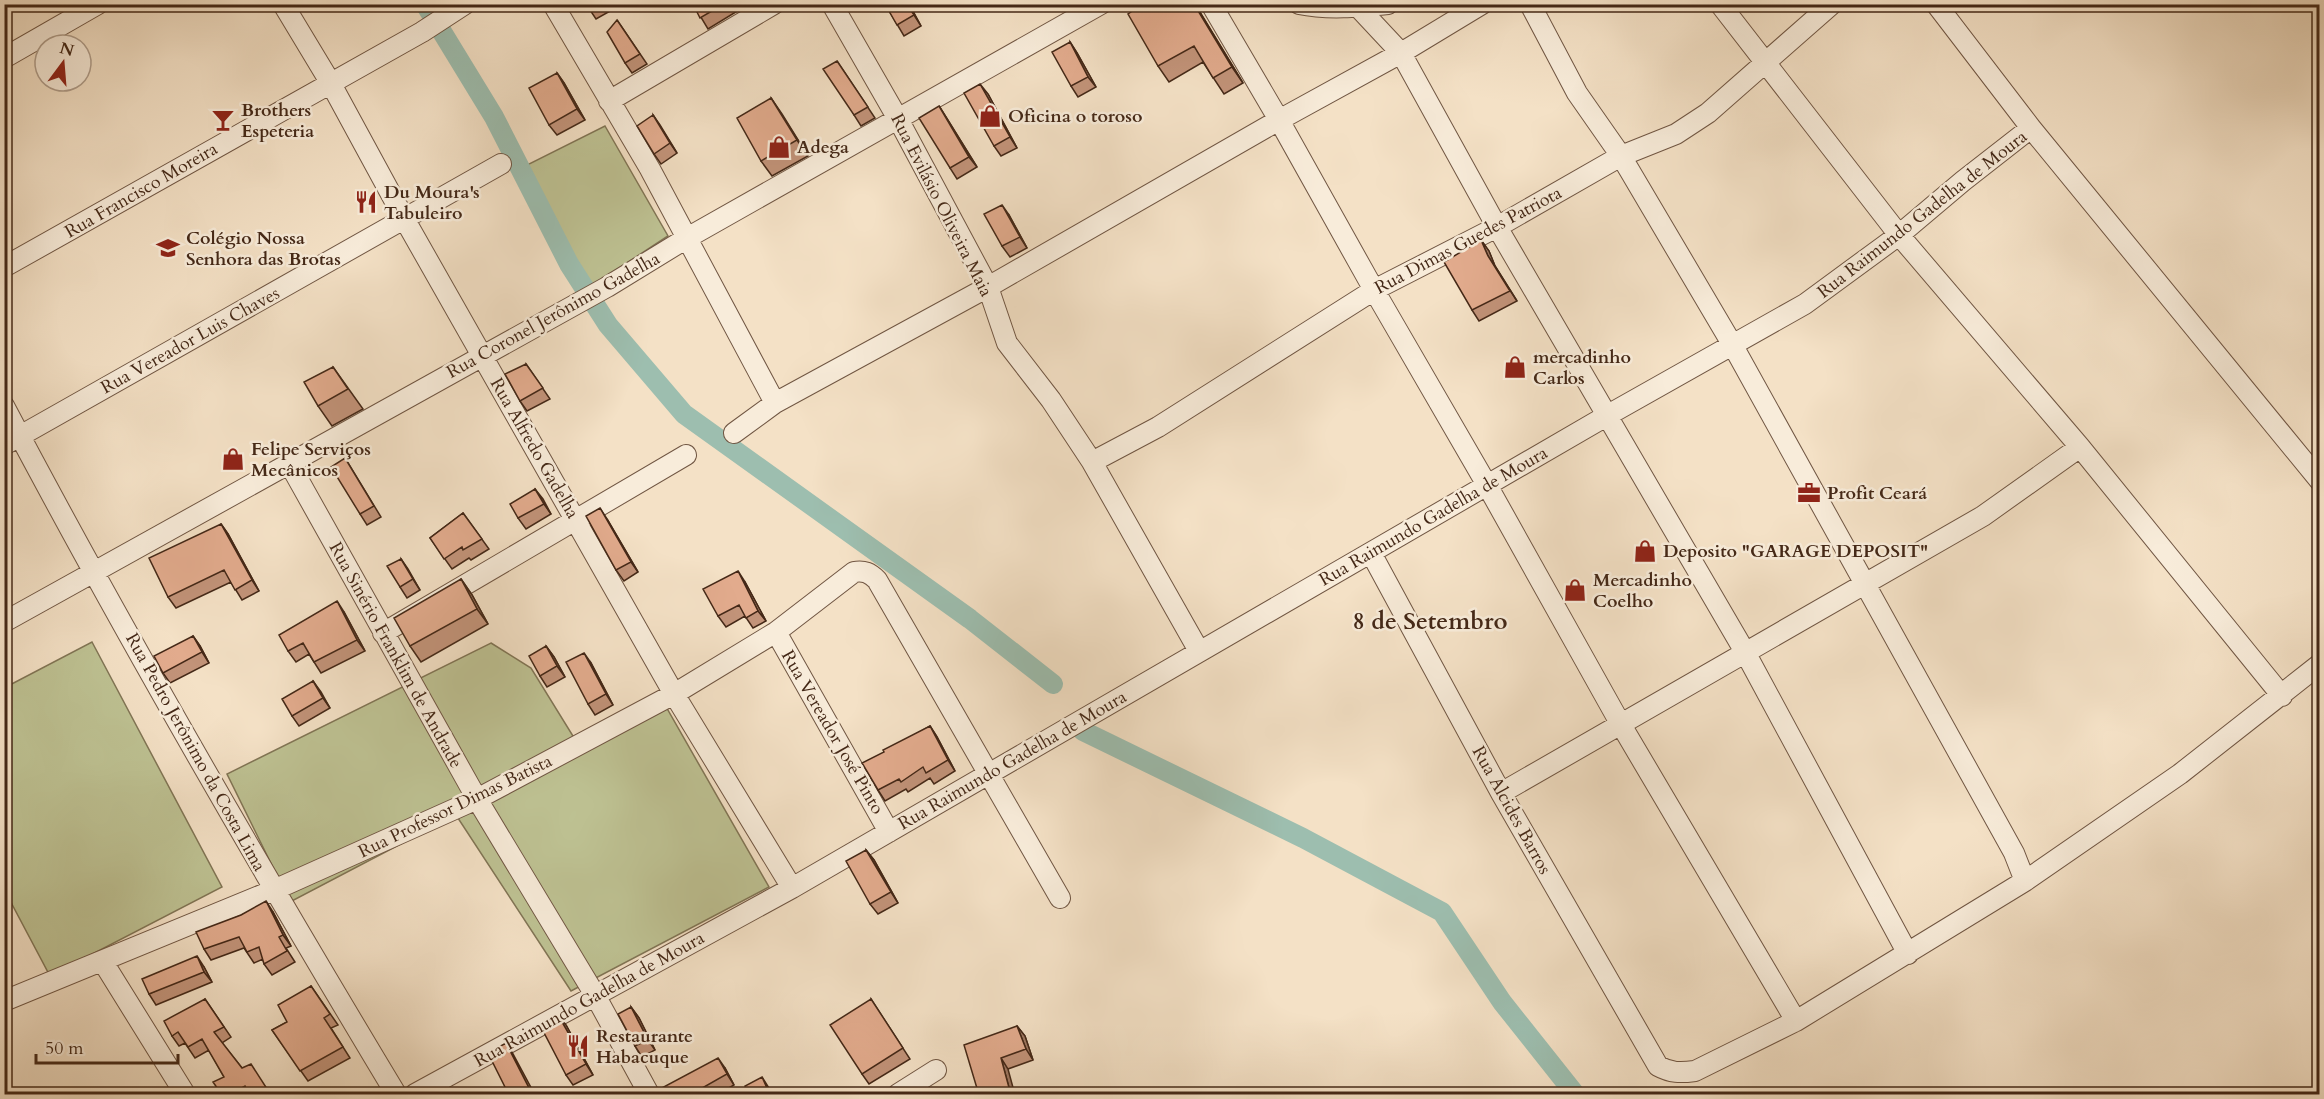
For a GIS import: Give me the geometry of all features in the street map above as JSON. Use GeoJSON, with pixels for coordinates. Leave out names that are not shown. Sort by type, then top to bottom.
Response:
{"type":"FeatureCollection","features":[{"type":"Feature","properties":{"kind":"street"},"geometry":{"type":"LineString","coordinates":[[4,58],[98,4]]}},
{"type":"Feature","properties":{"kind":"street","name":"Rua Alfredo Gadelha"},"geometry":{"type":"LineString","coordinates":[[283,4],[330,82],[405,220],[675,694],[792,888]]}},
{"type":"Feature","properties":{"kind":"street","name":"Rua Francisco Moreira"},"geometry":{"type":"LineString","coordinates":[[4,267],[422,32],[465,4]]}},
{"type":"Feature","properties":{"kind":"street"},"geometry":{"type":"LineString","coordinates":[[553,4],[650,169],[775,404]]}},
{"type":"Feature","properties":{"kind":"street"},"geometry":{"type":"LineString","coordinates":[[609,101],[774,4]]}},
{"type":"Feature","properties":{"kind":"street","name":"Rua Evilásio Oliveira Maia"},"geometry":{"type":"LineString","coordinates":[[832,4],[898,119],[988,287],[1007,343],[1051,400],[1092,462],[1200,651]]}},
{"type":"Feature","properties":{"kind":"street","name":"Rua Coronel Jerônimo Gadelha"},"geometry":{"type":"LineString","coordinates":[[4,622],[607,286],[687,238],[1101,4]]}},
{"type":"Feature","properties":{"kind":"street"},"geometry":{"type":"LineString","coordinates":[[1211,4],[1487,485],[1620,723],[1796,1021],[2025,881],[2180,774],[2282,696],[2319,664]]}},
{"type":"Feature","properties":{"kind":"street"},"geometry":{"type":"LineString","coordinates":[[1299,4],[1313,7],[1388,4]]}},
{"type":"Feature","properties":{"kind":"street"},"geometry":{"type":"LineString","coordinates":[[734,433],[775,404],[988,287],[1279,120],[1401,53],[1482,4]]}},
{"type":"Feature","properties":{"kind":"street"},"geometry":{"type":"LineString","coordinates":[[1530,4],[1577,93],[1621,156],[1732,344],[2014,853],[2025,881]]}},
{"type":"Feature","properties":{"kind":"street"},"geometry":{"type":"LineString","coordinates":[[1720,4],[1899,235],[2080,447],[2282,696]]}},
{"type":"Feature","properties":{"kind":"street","name":"Rua Dimas Guedes Patriota"},"geometry":{"type":"LineString","coordinates":[[1092,462],[1158,427],[1374,290],[1497,227],[1621,156],[1676,134],[1716,106],[1832,4]]}},
{"type":"Feature","properties":{"kind":"street"},"geometry":{"type":"LineString","coordinates":[[1936,4],[2031,128]]}},
{"type":"Feature","properties":{"kind":"street"},"geometry":{"type":"LineString","coordinates":[[1358,7],[1401,53],[1497,227],[1745,652],[1908,954]]}},
{"type":"Feature","properties":{"kind":"street","name":"Rua Raimundo Gadelha de Moura"},"geometry":{"type":"LineString","coordinates":[[415,1095],[792,888],[988,772],[1805,304],[1899,235],[2031,128],[2319,481]]}},
{"type":"Feature","properties":{"kind":"street","name":"Rua Vereador Luis Chaves"},"geometry":{"type":"LineString","coordinates":[[12,440],[501,164]]}},
{"type":"Feature","properties":{"kind":"street","name":"Rua Pedro Jerônimo da Costa Lima"},"geometry":{"type":"LineString","coordinates":[[4,405],[12,440],[95,573],[273,890],[396,1095]]}},
{"type":"Feature","properties":{"kind":"street"},"geometry":{"type":"LineString","coordinates":[[1501,793],[1983,516],[2080,447]]}},
{"type":"Feature","properties":{"kind":"street"},"geometry":{"type":"LineString","coordinates":[[383,633],[686,455]]}},
{"type":"Feature","properties":{"kind":"street","name":"Rua Sinério Franklim de Andrade"},"geometry":{"type":"LineString","coordinates":[[289,464],[477,799],[595,995],[649,1095]]}},
{"type":"Feature","properties":{"kind":"street","name":"Rua Alcides Barros"},"geometry":{"type":"LineString","coordinates":[[1371,553],[1501,793],[1658,1066],[1668,1072],[1695,1071],[1796,1021]]}},
{"type":"Feature","properties":{"kind":"street","name":"Rua Professor Dimas Batista"},"geometry":{"type":"LineString","coordinates":[[4,1000],[104,962],[477,799],[675,694],[776,632],[854,572],[862,571],[877,580],[988,772]]}},
{"type":"Feature","properties":{"kind":"street","name":"Rua Vereador José Pinto"},"geometry":{"type":"LineString","coordinates":[[776,632],[889,832]]}},
{"type":"Feature","properties":{"kind":"street"},"geometry":{"type":"LineString","coordinates":[[988,772],[1060,898]]}},
{"type":"Feature","properties":{"kind":"street"},"geometry":{"type":"LineString","coordinates":[[104,962],[184,1095]]}},
{"type":"Feature","properties":{"kind":"street"},"geometry":{"type":"LineString","coordinates":[[898,1095],[936,1070]]}},
{"type":"Feature","properties":{"kind":"green space"},"geometry":{"type":"Polygon","coordinates":[[[605,126],[668,236],[590,287],[527,165],[605,126]]]}},
{"type":"Feature","properties":{"kind":"green space"},"geometry":{"type":"Polygon","coordinates":[[[92,642],[222,887],[50,976],[5,891],[4,688],[92,642]]]}},
{"type":"Feature","properties":{"kind":"green space"},"geometry":{"type":"Polygon","coordinates":[[[491,643],[531,668],[576,741],[661,698],[769,887],[571,991],[456,815],[290,902],[227,774],[491,643]]]}},
{"type":"Feature","properties":{"kind":"building"},"geometry":{"type":"Polygon","coordinates":[[[586,4],[596,4],[589,9],[586,4]]]}},
{"type":"Feature","properties":{"kind":"building"},"geometry":{"type":"Polygon","coordinates":[[[693,4],[724,4],[700,18],[693,4]]]}},
{"type":"Feature","properties":{"kind":"building"},"geometry":{"type":"Polygon","coordinates":[[[885,4],[907,4],[914,15],[897,25],[885,4]]]}},
{"type":"Feature","properties":{"kind":"building"},"geometry":{"type":"Polygon","coordinates":[[[1143,4],[1194,4],[1232,67],[1213,78],[1194,46],[1158,66],[1128,14],[1143,4]]]}},
{"type":"Feature","properties":{"kind":"building"},"geometry":{"type":"Polygon","coordinates":[[[617,20],[640,54],[625,63],[607,32],[617,20]]]}},
{"type":"Feature","properties":{"kind":"building"},"geometry":{"type":"Polygon","coordinates":[[[1070,42],[1088,77],[1071,86],[1052,52],[1070,42]]]}},
{"type":"Feature","properties":{"kind":"building"},"geometry":{"type":"Polygon","coordinates":[[[837,61],[868,107],[854,115],[823,69],[837,61]]]}},
{"type":"Feature","properties":{"kind":"building"},"geometry":{"type":"Polygon","coordinates":[[[557,73],[577,109],[549,125],[529,88],[557,73]]]}},
{"type":"Feature","properties":{"kind":"building"},"geometry":{"type":"Polygon","coordinates":[[[980,84],[1010,137],[994,146],[964,93],[980,84]]]}},
{"type":"Feature","properties":{"kind":"building"},"geometry":{"type":"Polygon","coordinates":[[[771,98],[797,140],[761,161],[737,118],[771,98]]]}},
{"type":"Feature","properties":{"kind":"building"},"geometry":{"type":"Polygon","coordinates":[[[939,106],[969,157],[950,168],[919,118],[939,106]]]}},
{"type":"Feature","properties":{"kind":"building"},"geometry":{"type":"Polygon","coordinates":[[[653,115],[670,143],[654,154],[637,126],[653,115]]]}},
{"type":"Feature","properties":{"kind":"building"},"geometry":{"type":"Polygon","coordinates":[[[1002,205],[1020,237],[1002,246],[984,214],[1002,205]]]}},
{"type":"Feature","properties":{"kind":"building"},"geometry":{"type":"Polygon","coordinates":[[[1481,240],[1488,256],[1510,291],[1472,310],[1444,262],[1481,240]]]}},
{"type":"Feature","properties":{"kind":"building"},"geometry":{"type":"Polygon","coordinates":[[[526,364],[543,388],[520,401],[505,374],[526,364]]]}},
{"type":"Feature","properties":{"kind":"building"},"geometry":{"type":"Polygon","coordinates":[[[333,367],[348,389],[318,406],[304,382],[333,367]]]}},
{"type":"Feature","properties":{"kind":"building"},"geometry":{"type":"Polygon","coordinates":[[[345,458],[374,506],[360,514],[331,467],[345,458]]]}},
{"type":"Feature","properties":{"kind":"building"},"geometry":{"type":"Polygon","coordinates":[[[535,489],[544,504],[518,518],[510,504],[535,489]]]}},
{"type":"Feature","properties":{"kind":"building"},"geometry":{"type":"Polygon","coordinates":[[[600,508],[631,562],[616,570],[586,516],[600,508]]]}},
{"type":"Feature","properties":{"kind":"building"},"geometry":{"type":"Polygon","coordinates":[[[463,513],[482,539],[463,550],[462,547],[444,559],[430,538],[463,513]]]}},
{"type":"Feature","properties":{"kind":"building"},"geometry":{"type":"Polygon","coordinates":[[[221,524],[252,580],[235,590],[224,570],[168,597],[149,558],[221,524]]]}},
{"type":"Feature","properties":{"kind":"building"},"geometry":{"type":"Polygon","coordinates":[[[401,559],[413,579],[400,587],[387,566],[401,559]]]}},
{"type":"Feature","properties":{"kind":"building"},"geometry":{"type":"Polygon","coordinates":[[[738,571],[758,611],[746,618],[739,605],[718,616],[703,589],[738,571]]]}},
{"type":"Feature","properties":{"kind":"building"},"geometry":{"type":"Polygon","coordinates":[[[461,579],[477,609],[410,646],[394,618],[461,579]]]}},
{"type":"Feature","properties":{"kind":"building"},"geometry":{"type":"Polygon","coordinates":[[[337,601],[357,640],[314,662],[303,643],[288,651],[279,635],[337,601]]]}},
{"type":"Feature","properties":{"kind":"building"},"geometry":{"type":"Polygon","coordinates":[[[193,636],[202,652],[163,673],[154,656],[193,636]]]}},
{"type":"Feature","properties":{"kind":"building"},"geometry":{"type":"Polygon","coordinates":[[[546,646],[557,666],[540,676],[529,656],[546,646]]]}},
{"type":"Feature","properties":{"kind":"building"},"geometry":{"type":"Polygon","coordinates":[[[584,653],[606,694],[588,704],[566,662],[584,653]]]}},
{"type":"Feature","properties":{"kind":"building"},"geometry":{"type":"Polygon","coordinates":[[[313,681],[323,698],[292,716],[282,699],[313,681]]]}},
{"type":"Feature","properties":{"kind":"building"},"geometry":{"type":"Polygon","coordinates":[[[930,726],[948,760],[926,773],[923,767],[901,782],[899,779],[878,790],[862,763],[930,726]]]}},
{"type":"Feature","properties":{"kind":"building"},"geometry":{"type":"Polygon","coordinates":[[[866,850],[891,892],[870,904],[846,861],[866,850]]]}},
{"type":"Feature","properties":{"kind":"building"},"geometry":{"type":"Polygon","coordinates":[[[266,901],[283,935],[279,937],[287,951],[264,964],[259,947],[247,952],[239,937],[204,949],[196,932],[241,915],[266,901]]]}},
{"type":"Feature","properties":{"kind":"building"},"geometry":{"type":"Polygon","coordinates":[[[197,956],[204,972],[149,994],[142,979],[197,956]]]}},
{"type":"Feature","properties":{"kind":"building"},"geometry":{"type":"Polygon","coordinates":[[[311,986],[330,1014],[324,1018],[343,1047],[300,1071],[272,1030],[287,1022],[278,1005],[311,986]]]}},
{"type":"Feature","properties":{"kind":"building"},"geometry":{"type":"Polygon","coordinates":[[[205,999],[224,1027],[214,1032],[242,1068],[251,1064],[271,1095],[249,1095],[245,1086],[229,1095],[222,1095],[213,1082],[224,1077],[202,1039],[188,1047],[178,1032],[172,1036],[164,1021],[205,999]]]}},
{"type":"Feature","properties":{"kind":"building"},"geometry":{"type":"Polygon","coordinates":[[[871,999],[903,1048],[862,1074],[830,1025],[871,999]]]}},
{"type":"Feature","properties":{"kind":"building"},"geometry":{"type":"Polygon","coordinates":[[[631,1007],[648,1040],[635,1046],[618,1014],[631,1007]]]}},
{"type":"Feature","properties":{"kind":"building"},"geometry":{"type":"Polygon","coordinates":[[[558,1015],[586,1064],[566,1075],[540,1025],[558,1015]]]}},
{"type":"Feature","properties":{"kind":"building"},"geometry":{"type":"Polygon","coordinates":[[[1017,1026],[1026,1049],[1001,1058],[1011,1095],[979,1095],[964,1045],[1017,1026]]]}},
{"type":"Feature","properties":{"kind":"building"},"geometry":{"type":"Polygon","coordinates":[[[506,1043],[531,1092],[527,1095],[509,1095],[488,1053],[506,1043]]]}},
{"type":"Feature","properties":{"kind":"building"},"geometry":{"type":"Polygon","coordinates":[[[718,1058],[727,1074],[690,1095],[661,1095],[658,1090],[718,1058]]]}},
{"type":"Feature","properties":{"kind":"building"},"geometry":{"type":"Polygon","coordinates":[[[762,1077],[770,1095],[749,1095],[745,1086],[762,1077]]]}},
{"type":"Feature","properties":{"kind":"building"},"geometry":{"type":"Polygon","coordinates":[[[288,1089],[291,1095],[275,1095],[288,1089]]]}},
{"type":"Feature","properties":{"kind":"waterway"},"geometry":{"type":"LineString","coordinates":[[425,4],[494,117],[569,264],[608,325],[684,414],[970,619],[1053,684]]}},
{"type":"Feature","properties":{"kind":"waterway"},"geometry":{"type":"LineString","coordinates":[[1083,731],[1303,838],[1442,912],[1502,1002],[1575,1094]]}},
{"type":"Feature","properties":{"kind":"place","name":"Oficina o toroso"},"geometry":{"type":"Point","coordinates":[990,116]}},
{"type":"Feature","properties":{"kind":"place","name":"Brothers Espeteria"},"geometry":{"type":"Point","coordinates":[223,120]}},
{"type":"Feature","properties":{"kind":"place","name":"Adega"},"geometry":{"type":"Point","coordinates":[779,147]}},
{"type":"Feature","properties":{"kind":"place","name":"Du Moura's Tabuleiro"},"geometry":{"type":"Point","coordinates":[366,202]}},
{"type":"Feature","properties":{"kind":"place","name":"Colégio Nossa Senhora das Brotas"},"geometry":{"type":"Point","coordinates":[168,248]}},
{"type":"Feature","properties":{"kind":"place","name":"mercadinho Carlos"},"geometry":{"type":"Point","coordinates":[1515,367]}},
{"type":"Feature","properties":{"kind":"place","name":"Felipe Serviços Mecânicos"},"geometry":{"type":"Point","coordinates":[233,459]}},
{"type":"Feature","properties":{"kind":"place","name":"Profit Ceará"},"geometry":{"type":"Point","coordinates":[1809,493]}},
{"type":"Feature","properties":{"kind":"place","name":"Deposito \"GARAGE DEPOSIT\""},"geometry":{"type":"Point","coordinates":[1645,551]}},
{"type":"Feature","properties":{"kind":"place","name":"Mercadinho Coelho"},"geometry":{"type":"Point","coordinates":[1575,590]}},
{"type":"Feature","properties":{"kind":"place","name":"Restaurante Habacuque"},"geometry":{"type":"Point","coordinates":[578,1046]}},
{"type":"Feature","properties":{"kind":"district","name":"8 de Setembro"},"geometry":{"type":"Point","coordinates":[1430,621]}}]}
